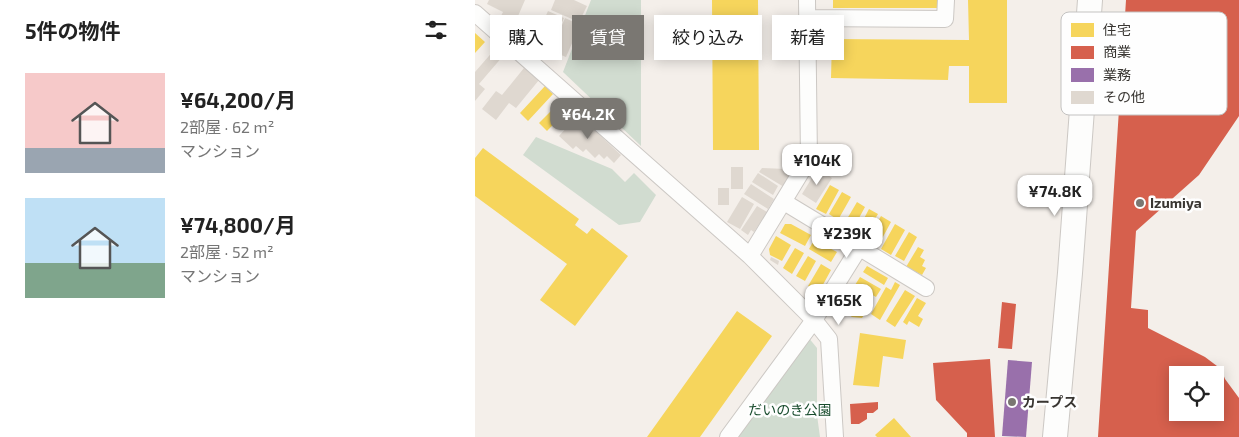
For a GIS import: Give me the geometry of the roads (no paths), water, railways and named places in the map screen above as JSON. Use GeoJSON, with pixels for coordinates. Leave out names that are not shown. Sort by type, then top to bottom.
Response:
{"type":"FeatureCollection","features":[{"type":"Feature","properties":{"kind":"street"},"geometry":{"type":"LineString","coordinates":[[807,0],[808,15]]}},
{"type":"Feature","properties":{"kind":"street"},"geometry":{"type":"LineString","coordinates":[[844,18],[945,18],[946,0]]}},
{"type":"Feature","properties":{"kind":"street"},"geometry":{"type":"LineString","coordinates":[[475,12],[750,256],[814,320],[829,339],[835,437]]}},
{"type":"Feature","properties":{"kind":"street"},"geometry":{"type":"LineString","coordinates":[[750,256],[809,159],[808,60]]}},
{"type":"Feature","properties":{"kind":"street"},"geometry":{"type":"LineString","coordinates":[[1055,437],[1082,115]]}},
{"type":"Feature","properties":{"kind":"street"},"geometry":{"type":"LineString","coordinates":[[783,202],[926,288]]}},
{"type":"Feature","properties":{"kind":"street"},"geometry":{"type":"LineString","coordinates":[[728,437],[814,320],[859,248]]}},
{"type":"Feature","properties":{"kind":"place","name":"Izumiya"},"geometry":{"type":"Point","coordinates":[1140,203]}},
{"type":"Feature","properties":{"kind":"place","name":"カープス"},"geometry":{"type":"Point","coordinates":[1012,402]}},
{"type":"Feature","properties":{"kind":"park label","name":"だいのき公園"},"geometry":{"type":"Point","coordinates":[790,410]}}]}
